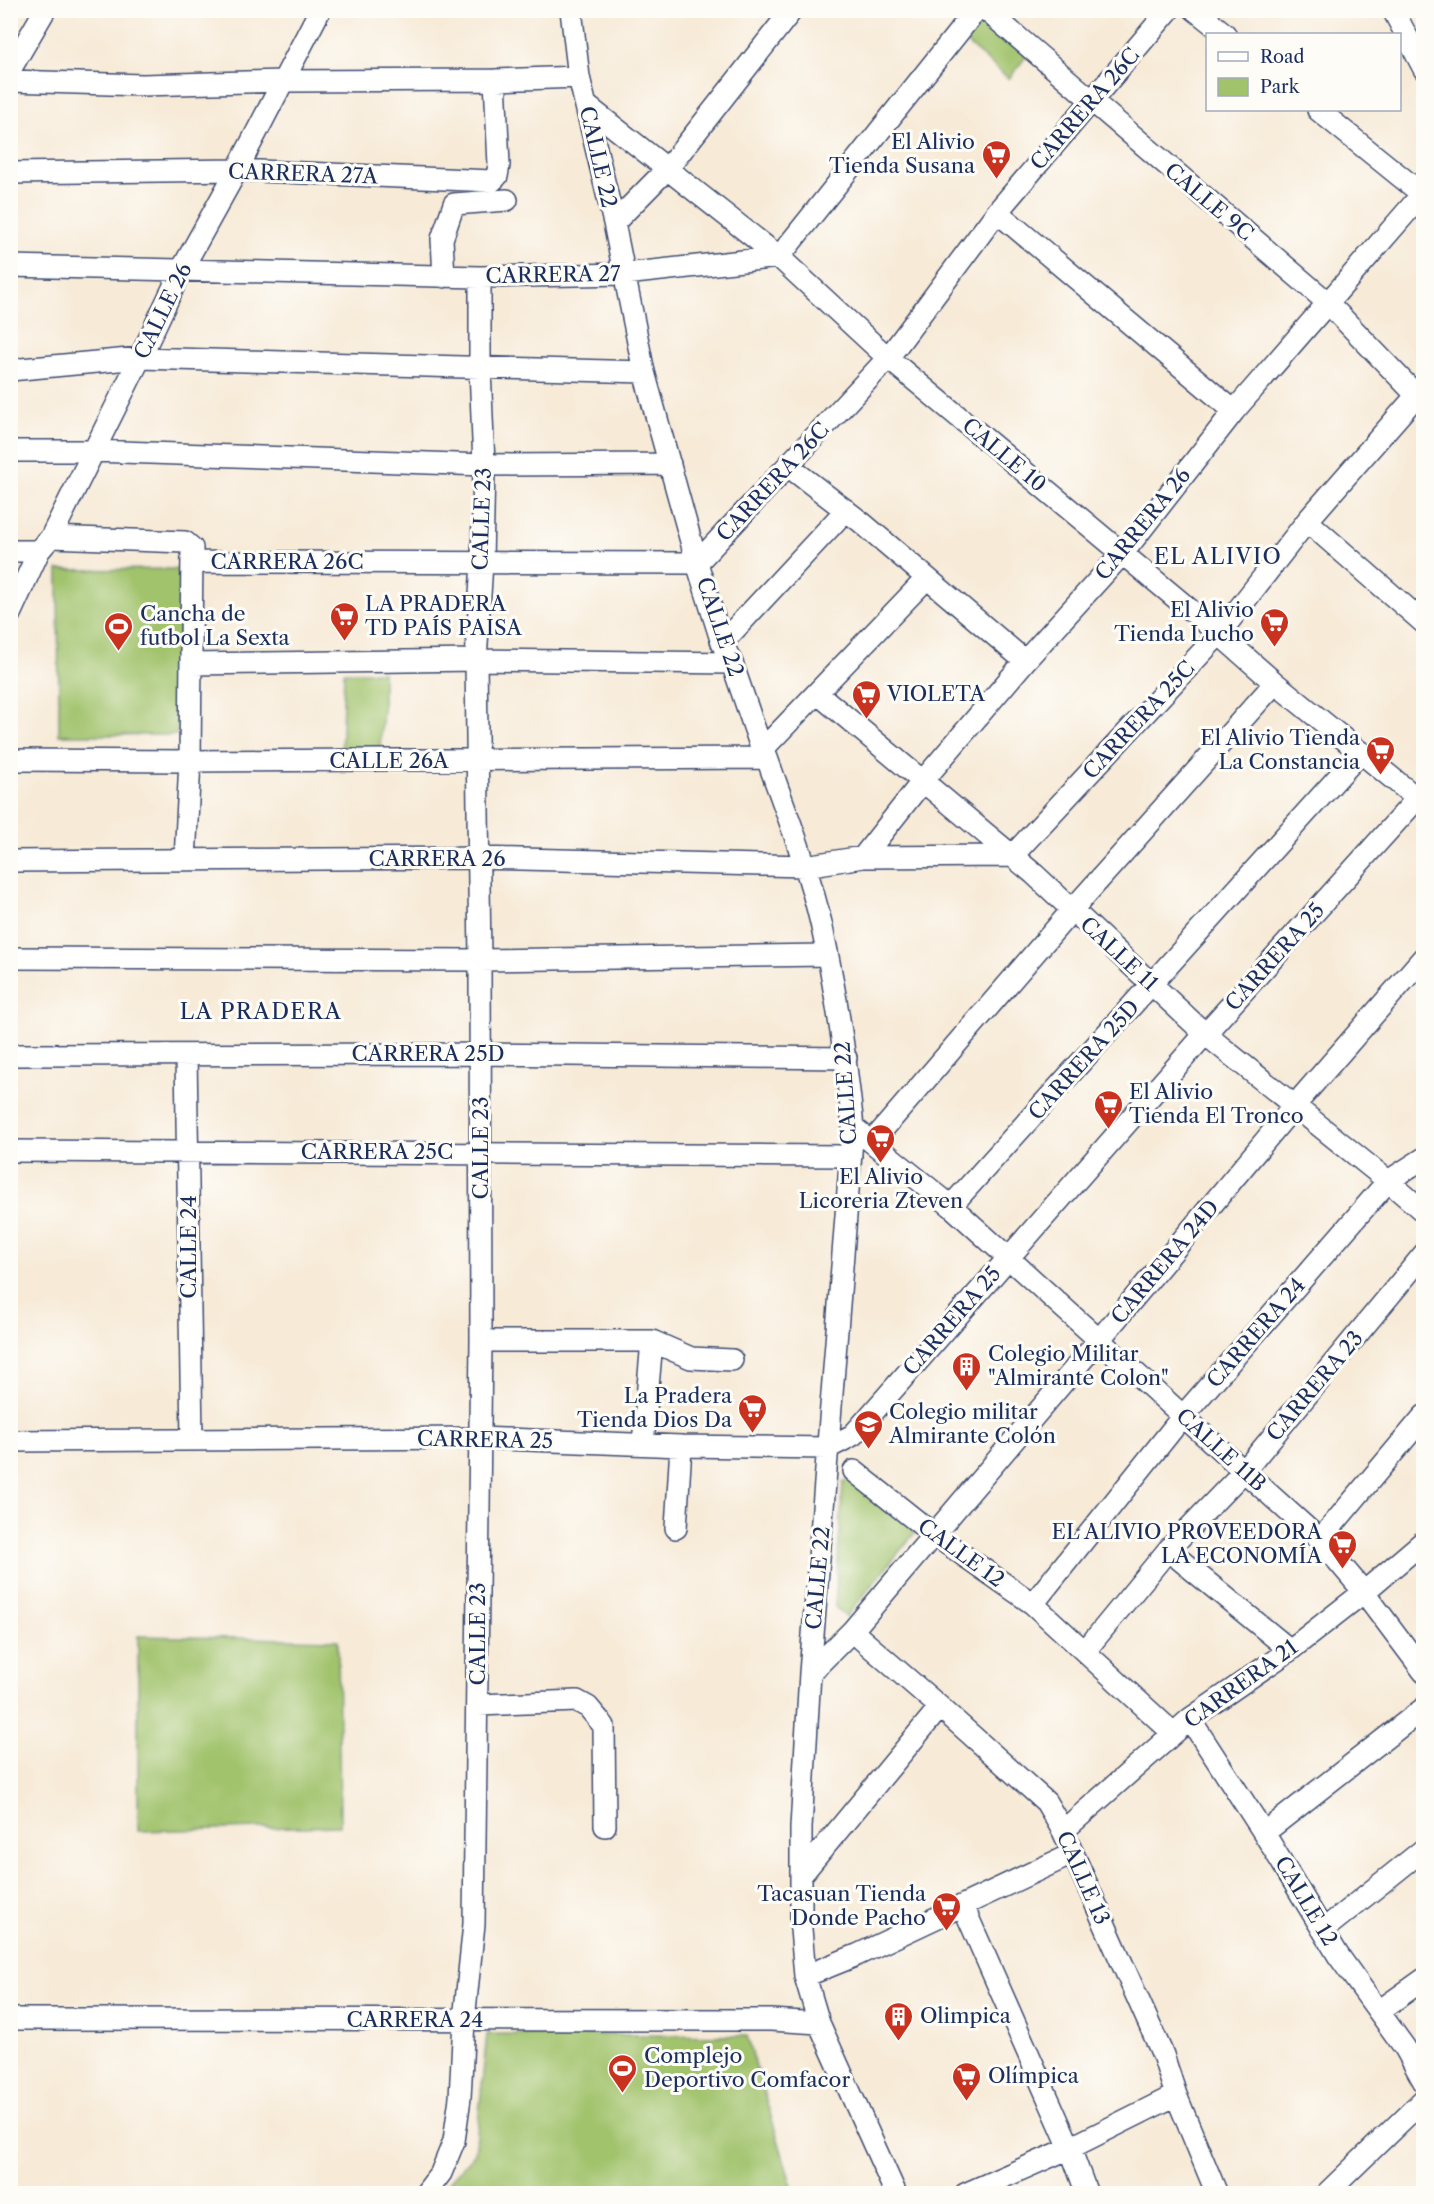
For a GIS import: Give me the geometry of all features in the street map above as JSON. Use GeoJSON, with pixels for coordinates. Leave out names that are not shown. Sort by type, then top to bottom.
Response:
{"type":"FeatureCollection","features":[{"type":"Feature","properties":{"kind":"street"},"geometry":{"type":"LineString","coordinates":[[10,70],[45,10]]}},
{"type":"Feature","properties":{"kind":"street","name":"CALLE 26"},"geometry":{"type":"LineString","coordinates":[[10,614],[140,358],[182,269],[237,171],[320,10]]}},
{"type":"Feature","properties":{"kind":"street","name":"CALLE 22"},"geometry":{"type":"LineString","coordinates":[[571,10],[579,77],[614,223],[644,372],[697,563],[722,643],[732,663],[805,866],[821,923],[846,1058],[853,1127],[810,1673],[801,1828],[801,1929],[805,1976],[819,2024],[896,2193]]}},
{"type":"Feature","properties":{"kind":"street"},"geometry":{"type":"LineString","coordinates":[[614,223],[668,168],[792,10]]}},
{"type":"Feature","properties":{"kind":"street"},"geometry":{"type":"LineString","coordinates":[[779,257],[976,10]]}},
{"type":"Feature","properties":{"kind":"street","name":"CALLE 9C"},"geometry":{"type":"LineString","coordinates":[[986,10],[1327,302],[1421,395]]}},
{"type":"Feature","properties":{"kind":"street","name":"CARRERA 26C"},"geometry":{"type":"LineString","coordinates":[[10,551],[45,544],[184,542],[192,548],[193,562],[697,563],[888,358],[997,212],[1169,10]]}},
{"type":"Feature","properties":{"kind":"street"},"geometry":{"type":"LineString","coordinates":[[1195,10],[1224,33]]}},
{"type":"Feature","properties":{"kind":"street"},"geometry":{"type":"LineString","coordinates":[[1393,10],[1424,69]]}},
{"type":"Feature","properties":{"kind":"street"},"geometry":{"type":"LineString","coordinates":[[10,81],[143,86],[282,81],[495,80],[579,77]]}},
{"type":"Feature","properties":{"kind":"street","name":"CARRERA 27A"},"geometry":{"type":"LineString","coordinates":[[10,173],[237,171],[492,181],[497,176],[499,165],[495,80]]}},
{"type":"Feature","properties":{"kind":"street","name":"CALLE 10"},"geometry":{"type":"LineString","coordinates":[[586,105],[779,257],[888,358],[1123,553],[1275,683],[1421,798]]}},
{"type":"Feature","properties":{"kind":"street"},"geometry":{"type":"LineString","coordinates":[[1319,111],[1423,193]]}},
{"type":"Feature","properties":{"kind":"street","name":"CARRERA 26"},"geometry":{"type":"LineString","coordinates":[[863,857],[922,782],[1025,661],[1123,553],[1234,411],[1423,193]]}},
{"type":"Feature","properties":{"kind":"street"},"geometry":{"type":"LineString","coordinates":[[444,277],[442,239],[454,204],[507,200]]}},
{"type":"Feature","properties":{"kind":"street"},"geometry":{"type":"LineString","coordinates":[[997,212],[1234,411]]}},
{"type":"Feature","properties":{"kind":"street","name":"CARRERA 27"},"geometry":{"type":"LineString","coordinates":[[10,266],[480,277],[625,274],[779,257]]}},
{"type":"Feature","properties":{"kind":"street","name":"CALLE 23"},"geometry":{"type":"LineString","coordinates":[[425,2193],[441,2173],[454,2141],[460,2098],[464,2020],[474,1924],[481,1341],[476,660],[482,562],[484,465],[480,368],[480,277]]}},
{"type":"Feature","properties":{"kind":"street"},"geometry":{"type":"LineString","coordinates":[[10,370],[140,358],[644,372]]}},
{"type":"Feature","properties":{"kind":"street","name":"CARRERA 25C"},"geometry":{"type":"LineString","coordinates":[[1012,856],[1219,634],[1307,521],[1421,395]]}},
{"type":"Feature","properties":{"kind":"street"},"geometry":{"type":"LineString","coordinates":[[10,451],[93,451],[484,465],[670,464]]}},
{"type":"Feature","properties":{"kind":"street"},"geometry":{"type":"LineString","coordinates":[[788,465],[846,510],[1025,661]]}},
{"type":"Feature","properties":{"kind":"street"},"geometry":{"type":"LineString","coordinates":[[722,643],[846,510]]}},
{"type":"Feature","properties":{"kind":"street"},"geometry":{"type":"LineString","coordinates":[[1307,521],[1424,623]]}},
{"type":"Feature","properties":{"kind":"street"},"geometry":{"type":"LineString","coordinates":[[185,860],[190,761],[193,562]]}},
{"type":"Feature","properties":{"kind":"street"},"geometry":{"type":"LineString","coordinates":[[765,754],[817,693],[927,578]]}},
{"type":"Feature","properties":{"kind":"street"},"geometry":{"type":"LineString","coordinates":[[191,664],[476,660],[732,663]]}},
{"type":"Feature","properties":{"kind":"street"},"geometry":{"type":"LineString","coordinates":[[872,1142],[1072,910],[1275,683]]}},
{"type":"Feature","properties":{"kind":"street","name":"CALLE 11"},"geometry":{"type":"LineString","coordinates":[[817,693],[1012,856],[1205,1034],[1424,1212]]}},
{"type":"Feature","properties":{"kind":"street","name":"CARRERA 25D"},"geometry":{"type":"LineString","coordinates":[[951,1206],[1361,752]]}},
{"type":"Feature","properties":{"kind":"street","name":"CALLE 26A"},"geometry":{"type":"LineString","coordinates":[[10,760],[477,760],[765,754]]}},
{"type":"Feature","properties":{"kind":"street","name":"CARRERA 25"},"geometry":{"type":"LineString","coordinates":[[10,1441],[479,1438],[681,1446],[828,1448],[853,1435],[1205,1034],[1421,798]]}},
{"type":"Feature","properties":{"kind":"street","name":"CARRERA 26"},"geometry":{"type":"LineString","coordinates":[[10,861],[477,858],[805,866],[863,857],[1012,856]]}},
{"type":"Feature","properties":{"kind":"street"},"geometry":{"type":"LineString","coordinates":[[10,958],[480,960],[827,955]]}},
{"type":"Feature","properties":{"kind":"street","name":"CARRERA 24D"},"geometry":{"type":"LineString","coordinates":[[810,1673],[852,1631],[1100,1340],[1295,1105],[1424,957]]}},
{"type":"Feature","properties":{"kind":"street","name":"CALLE 24"},"geometry":{"type":"LineString","coordinates":[[186,1054],[192,1439]]}},
{"type":"Feature","properties":{"kind":"street","name":"CARRERA 25D"},"geometry":{"type":"LineString","coordinates":[[10,1055],[480,1054],[846,1058]]}},
{"type":"Feature","properties":{"kind":"street","name":"CALLE 11B"},"geometry":{"type":"LineString","coordinates":[[853,1127],[951,1206],[1320,1540],[1364,1592],[1424,1672]]}},
{"type":"Feature","properties":{"kind":"street","name":"CARRERA 25C"},"geometry":{"type":"LineString","coordinates":[[10,1151],[481,1152],[851,1156]]}},
{"type":"Feature","properties":{"kind":"street","name":"CARRERA 24"},"geometry":{"type":"LineString","coordinates":[[1033,1604],[1183,1416],[1388,1181],[1424,1158]]}},
{"type":"Feature","properties":{"kind":"street","name":"CARRERA 23"},"geometry":{"type":"LineString","coordinates":[[1085,1651],[1168,1550],[1245,1470],[1424,1254]]}},
{"type":"Feature","properties":{"kind":"street"},"geometry":{"type":"LineString","coordinates":[[481,1341],[652,1341],[691,1358],[732,1360]]}},
{"type":"Feature","properties":{"kind":"street"},"geometry":{"type":"LineString","coordinates":[[643,1444],[652,1341]]}},
{"type":"Feature","properties":{"kind":"street"},"geometry":{"type":"LineString","coordinates":[[1320,1540],[1424,1416]]}},
{"type":"Feature","properties":{"kind":"street"},"geometry":{"type":"LineString","coordinates":[[676,1528],[681,1446]]}},
{"type":"Feature","properties":{"kind":"street","name":"CALLE 12"},"geometry":{"type":"LineString","coordinates":[[854,1471],[933,1534],[1033,1604],[1173,1733]]}},
{"type":"Feature","properties":{"kind":"street","name":"CARRERA 21"},"geometry":{"type":"LineString","coordinates":[[1063,1831],[1190,1719],[1290,1650],[1364,1592],[1424,1540]]}},
{"type":"Feature","properties":{"kind":"street"},"geometry":{"type":"LineString","coordinates":[[1168,1550],[1290,1650]]}},
{"type":"Feature","properties":{"kind":"street","name":"CALLE 13"},"geometry":{"type":"LineString","coordinates":[[852,1631],[1046,1802],[1063,1831],[1162,2055],[1176,2095],[1217,2193]]}},
{"type":"Feature","properties":{"kind":"street"},"geometry":{"type":"LineString","coordinates":[[478,1705],[577,1701],[588,1707],[604,1726],[605,1826]]}},
{"type":"Feature","properties":{"kind":"street"},"geometry":{"type":"LineString","coordinates":[[802,1874],[940,1707]]}},
{"type":"Feature","properties":{"kind":"street"},"geometry":{"type":"LineString","coordinates":[[1264,1833],[1424,1708]]}},
{"type":"Feature","properties":{"kind":"street","name":"CALLE 12"},"geometry":{"type":"LineString","coordinates":[[1190,1719],[1264,1833],[1338,1955],[1406,2048],[1424,2082]]}},
{"type":"Feature","properties":{"kind":"street"},"geometry":{"type":"LineString","coordinates":[[1323,1930],[1424,1849]]}},
{"type":"Feature","properties":{"kind":"street"},"geometry":{"type":"LineString","coordinates":[[805,1976],[857,1955],[1072,1854]]}},
{"type":"Feature","properties":{"kind":"street"},"geometry":{"type":"LineString","coordinates":[[963,1906],[1070,2148],[1087,2193]]}},
{"type":"Feature","properties":{"kind":"street"},"geometry":{"type":"LineString","coordinates":[[1379,2012],[1424,1979]]}},
{"type":"Feature","properties":{"kind":"street","name":"CARRERA 24"},"geometry":{"type":"LineString","coordinates":[[10,2019],[771,2020],[819,2024]]}},
{"type":"Feature","properties":{"kind":"street"},"geometry":{"type":"LineString","coordinates":[[965,2193],[1070,2148],[1176,2095]]}},
{"type":"Feature","properties":{"kind":"street"},"geometry":{"type":"LineString","coordinates":[[1326,2193],[1424,2099]]}},
{"type":"Feature","properties":{"kind":"green space"},"geometry":{"type":"Polygon","coordinates":[[[980,17],[1028,54],[1009,79],[963,40],[980,17]]]}},
{"type":"Feature","properties":{"kind":"green space","name":"Cancha de futbol La Sexta"},"geometry":{"type":"Polygon","coordinates":[[[182,569],[177,735],[59,735],[58,570],[182,569]]]}},
{"type":"Feature","properties":{"kind":"green space"},"geometry":{"type":"Polygon","coordinates":[[[344,672],[383,672],[379,759],[341,757],[344,672]]]}},
{"type":"Feature","properties":{"kind":"green space"},"geometry":{"type":"Polygon","coordinates":[[[856,1479],[917,1530],[846,1617],[835,1607],[843,1482],[856,1479]]]}},
{"type":"Feature","properties":{"kind":"green space"},"geometry":{"type":"Polygon","coordinates":[[[138,1636],[338,1640],[340,1826],[138,1831],[138,1636]]]}},
{"type":"Feature","properties":{"kind":"green space","name":"Complejo Deportivo Comfacor"},"geometry":{"type":"Polygon","coordinates":[[[487,2034],[747,2036],[794,2193],[438,2194],[475,2153],[487,2034]]]}},
{"type":"Feature","properties":{"kind":"place","name":"El Alivio Tienda Susana"},"geometry":{"type":"Point","coordinates":[996,180]}},
{"type":"Feature","properties":{"kind":"place","name":"LA PRADERA TD PAÍS PAISA"},"geometry":{"type":"Point","coordinates":[344,642]}},
{"type":"Feature","properties":{"kind":"place","name":"El Alivio Tienda Lucho"},"geometry":{"type":"Point","coordinates":[1275,648]}},
{"type":"Feature","properties":{"kind":"place","name":"Cancha de futbol La Sexta"},"geometry":{"type":"Point","coordinates":[119,652]}},
{"type":"Feature","properties":{"kind":"place","name":"VIOLETA"},"geometry":{"type":"Point","coordinates":[866,720]}},
{"type":"Feature","properties":{"kind":"place","name":"El Alivio Tienda La Constancia"},"geometry":{"type":"Point","coordinates":[1381,776]}},
{"type":"Feature","properties":{"kind":"place","name":"El Alivio Tienda El Tronco"},"geometry":{"type":"Point","coordinates":[1108,1130]}},
{"type":"Feature","properties":{"kind":"place","name":"El Alivio Licoreria Zteven"},"geometry":{"type":"Point","coordinates":[881,1164]}},
{"type":"Feature","properties":{"kind":"place","name":"Colegio Militar \"Almirante Colon\""},"geometry":{"type":"Point","coordinates":[967,1392]}},
{"type":"Feature","properties":{"kind":"place","name":"La Pradera Tienda Dios Da"},"geometry":{"type":"Point","coordinates":[753,1434]}},
{"type":"Feature","properties":{"kind":"place","name":"Colegio militar Almirante Colón"},"geometry":{"type":"Point","coordinates":[868,1450]}},
{"type":"Feature","properties":{"kind":"place","name":"EL ALIVIO PROVEEDORA LA ECONOMÍA"},"geometry":{"type":"Point","coordinates":[1343,1570]}},
{"type":"Feature","properties":{"kind":"place","name":"Tacasuan Tienda Donde Pacho"},"geometry":{"type":"Point","coordinates":[947,1932]}},
{"type":"Feature","properties":{"kind":"place","name":"Olimpica"},"geometry":{"type":"Point","coordinates":[899,2042]}},
{"type":"Feature","properties":{"kind":"place","name":"Complejo Deportivo Comfacor"},"geometry":{"type":"Point","coordinates":[623,2094]}},
{"type":"Feature","properties":{"kind":"place","name":"Olímpica"},"geometry":{"type":"Point","coordinates":[967,2102]}},
{"type":"Feature","properties":{"kind":"district","name":"EL ALIVIO"},"geometry":{"type":"Point","coordinates":[1218,556]}},
{"type":"Feature","properties":{"kind":"district","name":"LA PRADERA"},"geometry":{"type":"Point","coordinates":[261,1011]}}]}
